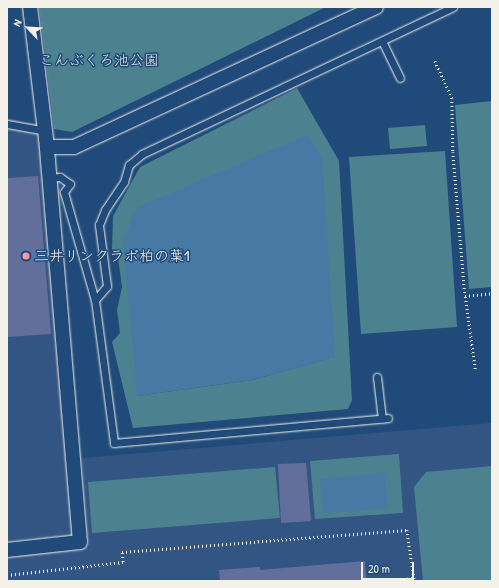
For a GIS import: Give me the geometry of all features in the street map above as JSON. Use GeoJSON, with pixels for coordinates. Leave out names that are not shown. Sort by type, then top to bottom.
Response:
{"type":"FeatureCollection","features":[{"type":"Feature","properties":{"kind":"street"},"geometry":{"type":"LineString","coordinates":[[7,550],[80,542],[50,178],[30,7]]}},
{"type":"Feature","properties":{"kind":"street"},"geometry":{"type":"LineString","coordinates":[[47,147],[74,147],[376,7]]}},
{"type":"Feature","properties":{"kind":"lane"},"geometry":{"type":"LineString","coordinates":[[95,300],[107,286],[99,225],[105,210],[124,182],[129,165],[142,154],[454,7]]}},
{"type":"Feature","properties":{"kind":"lane"},"geometry":{"type":"LineString","coordinates":[[382,41],[400,78]]}},
{"type":"Feature","properties":{"kind":"lane"},"geometry":{"type":"LineString","coordinates":[[7,124],[45,132]]}},
{"type":"Feature","properties":{"kind":"lane"},"geometry":{"type":"LineString","coordinates":[[50,178],[60,177],[70,184],[64,192],[95,300],[114,443],[385,419],[377,377]]}},
{"type":"Feature","properties":{"kind":"path"},"geometry":{"type":"LineString","coordinates":[[435,62],[452,98],[453,152],[465,296],[475,369]]}},
{"type":"Feature","properties":{"kind":"path"},"geometry":{"type":"LineString","coordinates":[[465,296],[492,293]]}},
{"type":"Feature","properties":{"kind":"path"},"geometry":{"type":"LineString","coordinates":[[7,575],[123,562],[122,552],[407,530],[414,580],[395,580]]}},
{"type":"Feature","properties":{"kind":"shaded area"},"geometry":{"type":"Polygon","coordinates":[[[7,118],[42,126],[75,535],[7,541],[7,118]]]}},
{"type":"Feature","properties":{"kind":"shaded area"},"geometry":{"type":"Polygon","coordinates":[[[307,135],[322,156],[335,357],[252,380],[137,396],[123,242],[136,208],[307,135]]]}},
{"type":"Feature","properties":{"kind":"shaded area"},"geometry":{"type":"Polygon","coordinates":[[[492,423],[492,581],[7,581],[7,558],[89,547],[82,458],[492,423]]]}},
{"type":"Feature","properties":{"kind":"shaded area"},"geometry":{"type":"Polygon","coordinates":[[[385,473],[388,508],[323,513],[320,479],[385,473]]]}},
{"type":"Feature","properties":{"kind":"green space","name":"こんぶくろ池公園"},"geometry":{"type":"Polygon","coordinates":[[[39,7],[326,7],[72,132],[54,129],[39,7]]]}},
{"type":"Feature","properties":{"kind":"green space"},"geometry":{"type":"Polygon","coordinates":[[[297,88],[339,161],[352,400],[348,409],[133,428],[112,342],[120,333],[117,310],[122,287],[117,250],[112,250],[113,216],[140,167],[297,88]],[[334,357],[137,396],[252,380],[334,357]]]}},
{"type":"Feature","properties":{"kind":"green space"},"geometry":{"type":"Polygon","coordinates":[[[492,101],[492,287],[469,289],[455,105],[492,101]]]}},
{"type":"Feature","properties":{"kind":"green space"},"geometry":{"type":"Polygon","coordinates":[[[425,125],[427,146],[390,149],[388,128],[425,125]]]}},
{"type":"Feature","properties":{"kind":"green space"},"geometry":{"type":"Polygon","coordinates":[[[445,151],[457,327],[361,334],[349,157],[445,151]]]}},
{"type":"Feature","properties":{"kind":"green space"},"geometry":{"type":"Polygon","coordinates":[[[399,454],[403,513],[315,519],[310,461],[399,454]]]}},
{"type":"Feature","properties":{"kind":"green space"},"geometry":{"type":"Polygon","coordinates":[[[492,466],[492,581],[423,581],[414,487],[426,472],[492,466]]]}},
{"type":"Feature","properties":{"kind":"green space"},"geometry":{"type":"Polygon","coordinates":[[[275,467],[280,518],[92,533],[88,482],[275,467]]]}},
{"type":"Feature","properties":{"kind":"building","name":"三井リンクラボ柏の葉1"},"geometry":{"type":"Polygon","coordinates":[[[38,176],[51,334],[7,337],[7,178],[38,176]]]}},
{"type":"Feature","properties":{"kind":"building"},"geometry":{"type":"Polygon","coordinates":[[[306,463],[311,521],[281,523],[278,464],[306,463]]]}},
{"type":"Feature","properties":{"kind":"building"},"geometry":{"type":"Polygon","coordinates":[[[365,561],[366,581],[220,581],[219,570],[260,567],[260,570],[365,561]]]}},
{"type":"Feature","properties":{"kind":"place","name":"三井リンクラボ柏の葉1"},"geometry":{"type":"Point","coordinates":[26,256]}}]}
